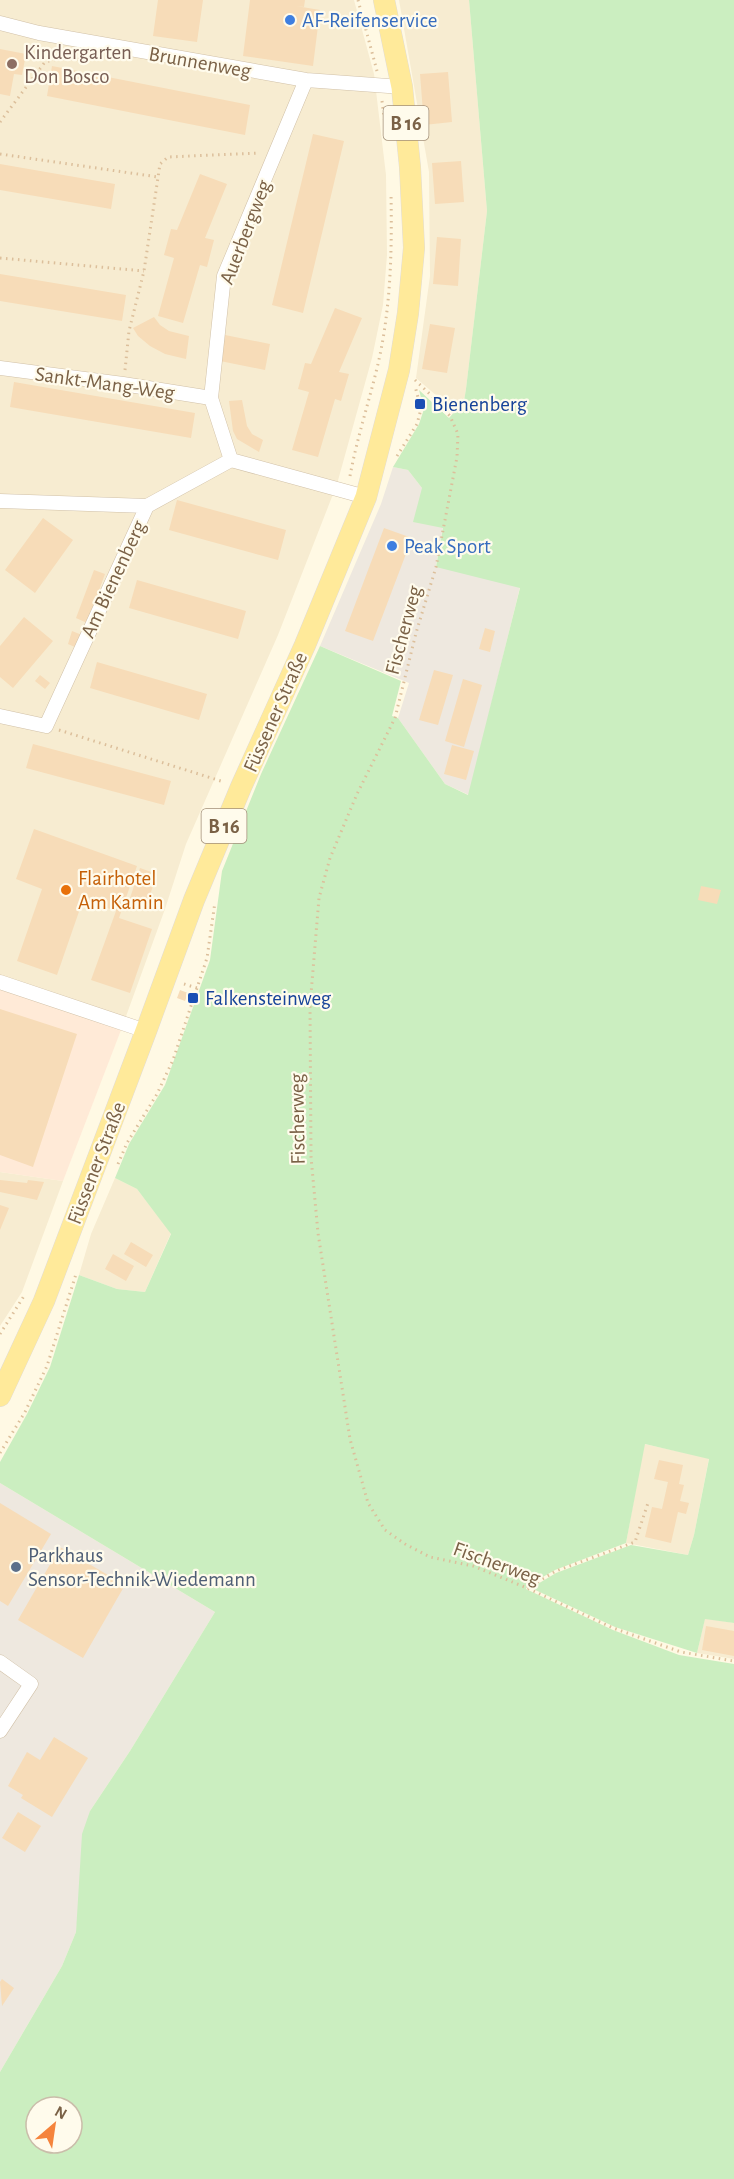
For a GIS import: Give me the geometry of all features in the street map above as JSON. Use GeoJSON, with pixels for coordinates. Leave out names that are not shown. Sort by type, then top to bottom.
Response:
{"type":"FeatureCollection","features":[{"type":"Feature","properties":{"kind":"main road","name":"Füssener Straße"},"geometry":{"type":"LineString","coordinates":[[0,1396],[44,1301],[146,1031],[194,900],[231,784],[305,645],[399,370],[408,313],[414,248],[410,167],[402,87],[384,0]]}},
{"type":"Feature","properties":{"kind":"street","name":"Brunnenweg"},"geometry":{"type":"LineString","coordinates":[[0,23],[90,42],[306,80],[402,87]]}},
{"type":"Feature","properties":{"kind":"street","name":"Auerbergweg"},"geometry":{"type":"LineString","coordinates":[[231,460],[211,398],[224,276],[306,80]]}},
{"type":"Feature","properties":{"kind":"street","name":"Sankt-Mang-Weg"},"geometry":{"type":"LineString","coordinates":[[0,368],[211,398]]}},
{"type":"Feature","properties":{"kind":"street"},"geometry":{"type":"LineString","coordinates":[[231,460],[356,494]]}},
{"type":"Feature","properties":{"kind":"street","name":"Am Bienenberg"},"geometry":{"type":"LineString","coordinates":[[46,726],[147,506],[231,460]]}},
{"type":"Feature","properties":{"kind":"street"},"geometry":{"type":"LineString","coordinates":[[0,501],[147,506]]}},
{"type":"Feature","properties":{"kind":"street"},"geometry":{"type":"LineString","coordinates":[[0,716],[46,726]]}},
{"type":"Feature","properties":{"kind":"street"},"geometry":{"type":"LineString","coordinates":[[0,982],[146,1031]]}},
{"type":"Feature","properties":{"kind":"street"},"geometry":{"type":"LineString","coordinates":[[0,1662],[31,1684],[0,1731]]}},
{"type":"Feature","properties":{"kind":"path"},"geometry":{"type":"LineString","coordinates":[[358,0],[381,85],[385,129]]}},
{"type":"Feature","properties":{"kind":"path"},"geometry":{"type":"LineString","coordinates":[[0,122],[45,62],[60,58],[88,60],[90,42]]}},
{"type":"Feature","properties":{"kind":"path"},"geometry":{"type":"LineString","coordinates":[[123,384],[129,331],[144,271],[160,164],[168,157],[276,152]]}},
{"type":"Feature","properties":{"kind":"path"},"geometry":{"type":"LineString","coordinates":[[0,154],[158,177]]}},
{"type":"Feature","properties":{"kind":"path"},"geometry":{"type":"LineString","coordinates":[[356,494],[357,437],[378,362],[387,305],[392,256],[390,183]]}},
{"type":"Feature","properties":{"kind":"path"},"geometry":{"type":"LineString","coordinates":[[0,258],[144,271]]}},
{"type":"Feature","properties":{"kind":"path","name":"Fischerweg"},"geometry":{"type":"LineString","coordinates":[[399,370],[414,379],[450,416],[458,434],[457,457],[436,567],[416,633],[395,718],[357,794],[330,858],[319,898],[310,1006],[311,1157],[317,1222],[350,1439],[368,1503],[385,1530],[405,1544],[430,1557],[473,1566],[624,1632],[681,1652],[734,1661]]}},
{"type":"Feature","properties":{"kind":"path"},"geometry":{"type":"LineString","coordinates":[[46,726],[231,784]]}},
{"type":"Feature","properties":{"kind":"path"},"geometry":{"type":"LineString","coordinates":[[218,790],[231,784]]}},
{"type":"Feature","properties":{"kind":"path"},"geometry":{"type":"LineString","coordinates":[[0,1334],[25,1294]]}},
{"type":"Feature","properties":{"kind":"path"},"geometry":{"type":"LineString","coordinates":[[527,1588],[556,1571],[635,1542],[649,1500]]}},
{"type":"Feature","properties":{"kind":"shaded area"},"geometry":{"type":"Polygon","coordinates":[[[0,0],[354,0],[374,74],[386,175],[387,255],[383,305],[372,358],[337,484],[278,635],[186,844],[121,1030],[0,989],[0,0]]]}},
{"type":"Feature","properties":{"kind":"shaded area"},"geometry":{"type":"Polygon","coordinates":[[[399,0],[469,0],[487,211],[464,401],[453,414],[416,378],[430,276],[429,172],[399,0]]]}},
{"type":"Feature","properties":{"kind":"shaded area"},"geometry":{"type":"Polygon","coordinates":[[[393,467],[408,470],[422,488],[443,527],[436,566],[520,587],[469,795],[445,784],[398,718],[409,683],[320,646],[381,504],[393,467]]]}},
{"type":"Feature","properties":{"kind":"shaded area"},"geometry":{"type":"Polygon","coordinates":[[[0,989],[121,1030],[63,1181],[0,1172],[0,989]]]}},
{"type":"Feature","properties":{"kind":"shaded area"},"geometry":{"type":"Polygon","coordinates":[[[0,1172],[63,1181],[22,1292],[0,1326],[0,1172]]]}},
{"type":"Feature","properties":{"kind":"shaded area"},"geometry":{"type":"Polygon","coordinates":[[[115,1178],[137,1189],[171,1233],[145,1292],[117,1289],[79,1275],[91,1234],[115,1178]]]}},
{"type":"Feature","properties":{"kind":"shaded area"},"geometry":{"type":"Polygon","coordinates":[[[644,1444],[709,1458],[688,1555],[626,1543],[644,1444]]]}},
{"type":"Feature","properties":{"kind":"shaded area"},"geometry":{"type":"Polygon","coordinates":[[[0,1483],[215,1612],[130,1751],[90,1811],[76,1932],[62,1966],[0,2072],[0,1483]]]}},
{"type":"Feature","properties":{"kind":"shaded area"},"geometry":{"type":"Polygon","coordinates":[[[705,1618],[734,1623],[734,1659],[697,1653],[705,1618]]]}},
{"type":"Feature","properties":{"kind":"green space"},"geometry":{"type":"Polygon","coordinates":[[[469,0],[734,0],[734,1623],[705,1619],[697,1653],[615,1627],[531,1588],[556,1573],[631,1545],[688,1555],[709,1459],[645,1444],[626,1543],[555,1570],[527,1586],[526,1589],[613,1630],[679,1655],[734,1664],[734,2179],[0,2179],[0,2072],[62,1966],[76,1932],[82,1834],[90,1811],[130,1751],[215,1612],[0,1483],[0,1462],[50,1367],[79,1275],[117,1289],[145,1292],[171,1234],[137,1189],[115,1178],[129,1144],[165,1085],[210,960],[222,871],[261,774],[320,646],[401,681],[392,716],[398,718],[445,784],[468,795],[520,588],[436,567],[443,528],[413,522],[422,488],[408,470],[393,467],[419,424],[424,409],[419,390],[449,418],[464,401],[487,211],[469,0]]]}},
{"type":"Feature","properties":{"kind":"building"},"geometry":{"type":"Polygon","coordinates":[[[158,0],[203,0],[197,42],[153,36],[158,0]]]}},
{"type":"Feature","properties":{"kind":"building"},"geometry":{"type":"Polygon","coordinates":[[[250,0],[305,0],[304,7],[296,6],[320,10],[313,66],[243,56],[250,0]]]}},
{"type":"Feature","properties":{"kind":"building","name":"Kindergarten Don Bosco"},"geometry":{"type":"Polygon","coordinates":[[[0,49],[26,54],[22,75],[14,74],[10,96],[0,94],[0,49]]]}},
{"type":"Feature","properties":{"kind":"building"},"geometry":{"type":"Polygon","coordinates":[[[52,66],[250,105],[245,135],[47,96],[52,66]]]}},
{"type":"Feature","properties":{"kind":"building"},"geometry":{"type":"Polygon","coordinates":[[[448,72],[452,122],[424,125],[420,74],[448,72]]]}},
{"type":"Feature","properties":{"kind":"building"},"geometry":{"type":"Polygon","coordinates":[[[313,134],[344,141],[303,313],[272,305],[313,134]]]}},
{"type":"Feature","properties":{"kind":"building"},"geometry":{"type":"Polygon","coordinates":[[[461,161],[464,202],[435,204],[432,163],[461,161]]]}},
{"type":"Feature","properties":{"kind":"building"},"geometry":{"type":"Polygon","coordinates":[[[0,164],[115,184],[111,209],[0,190],[0,164]]]}},
{"type":"Feature","properties":{"kind":"building"},"geometry":{"type":"Polygon","coordinates":[[[200,174],[227,184],[205,238],[214,240],[207,267],[200,265],[183,323],[158,316],[174,258],[164,255],[171,229],[177,230],[200,174]]]}},
{"type":"Feature","properties":{"kind":"building"},"geometry":{"type":"Polygon","coordinates":[[[437,237],[461,239],[458,286],[433,284],[437,237]]]}},
{"type":"Feature","properties":{"kind":"building"},"geometry":{"type":"Polygon","coordinates":[[[0,274],[126,295],[122,321],[0,301],[0,274]]]}},
{"type":"Feature","properties":{"kind":"building"},"geometry":{"type":"Polygon","coordinates":[[[335,308],[362,318],[339,372],[349,374],[341,401],[335,399],[318,457],[292,450],[309,392],[298,389],[305,363],[311,364],[335,308]]]}},
{"type":"Feature","properties":{"kind":"building"},"geometry":{"type":"Polygon","coordinates":[[[154,317],[169,331],[189,336],[186,359],[165,354],[138,336],[133,328],[154,317]]]}},
{"type":"Feature","properties":{"kind":"building"},"geometry":{"type":"Polygon","coordinates":[[[430,324],[455,328],[447,373],[422,369],[430,324]]]}},
{"type":"Feature","properties":{"kind":"building"},"geometry":{"type":"Polygon","coordinates":[[[225,335],[270,344],[265,370],[220,361],[225,335]]]}},
{"type":"Feature","properties":{"kind":"building"},"geometry":{"type":"Polygon","coordinates":[[[14,382],[195,413],[191,438],[10,407],[14,382]]]}},
{"type":"Feature","properties":{"kind":"building"},"geometry":{"type":"Polygon","coordinates":[[[242,400],[247,426],[252,434],[263,440],[259,452],[237,439],[233,431],[229,401],[242,400]]]}},
{"type":"Feature","properties":{"kind":"building"},"geometry":{"type":"Polygon","coordinates":[[[177,500],[286,530],[278,560],[169,530],[177,500]]]}},
{"type":"Feature","properties":{"kind":"building"},"geometry":{"type":"Polygon","coordinates":[[[43,518],[73,540],[35,593],[5,570],[43,518]]]}},
{"type":"Feature","properties":{"kind":"building"},"geometry":{"type":"Polygon","coordinates":[[[384,528],[412,538],[373,641],[345,631],[384,528]]]}},
{"type":"Feature","properties":{"kind":"building"},"geometry":{"type":"Polygon","coordinates":[[[94,570],[105,574],[87,623],[76,618],[94,570]]]}},
{"type":"Feature","properties":{"kind":"building"},"geometry":{"type":"Polygon","coordinates":[[[137,580],[246,611],[238,639],[129,608],[137,580]]]}},
{"type":"Feature","properties":{"kind":"building"},"geometry":{"type":"Polygon","coordinates":[[[24,617],[53,641],[13,688],[0,677],[0,646],[24,617]]]}},
{"type":"Feature","properties":{"kind":"building"},"geometry":{"type":"Polygon","coordinates":[[[485,628],[495,631],[490,652],[479,649],[485,628]]]}},
{"type":"Feature","properties":{"kind":"building"},"geometry":{"type":"Polygon","coordinates":[[[72,631],[82,635],[77,648],[68,644],[72,631]]]}},
{"type":"Feature","properties":{"kind":"building"},"geometry":{"type":"Polygon","coordinates":[[[97,662],[207,694],[199,720],[90,688],[97,662]]]}},
{"type":"Feature","properties":{"kind":"building"},"geometry":{"type":"Polygon","coordinates":[[[434,670],[453,675],[438,725],[419,720],[434,670]]]}},
{"type":"Feature","properties":{"kind":"building"},"geometry":{"type":"Polygon","coordinates":[[[40,675],[50,683],[45,689],[35,681],[40,675]]]}},
{"type":"Feature","properties":{"kind":"building"},"geometry":{"type":"Polygon","coordinates":[[[463,679],[482,685],[464,747],[445,741],[463,679]]]}},
{"type":"Feature","properties":{"kind":"building"},"geometry":{"type":"Polygon","coordinates":[[[33,744],[171,781],[164,805],[26,768],[33,744]]]}},
{"type":"Feature","properties":{"kind":"building"},"geometry":{"type":"Polygon","coordinates":[[[452,745],[474,751],[466,780],[444,774],[452,745]]]}},
{"type":"Feature","properties":{"kind":"building"},"geometry":{"type":"Polygon","coordinates":[[[34,829],[137,866],[119,918],[152,929],[130,993],[91,980],[116,911],[83,900],[57,975],[17,961],[42,889],[16,879],[34,829]]]}},
{"type":"Feature","properties":{"kind":"building"},"geometry":{"type":"Polygon","coordinates":[[[140,868],[157,874],[146,907],[129,901],[140,868]]]}},
{"type":"Feature","properties":{"kind":"building"},"geometry":{"type":"Polygon","coordinates":[[[701,886],[721,890],[717,904],[698,900],[701,886]]]}},
{"type":"Feature","properties":{"kind":"building"},"geometry":{"type":"Polygon","coordinates":[[[180,990],[188,993],[185,1001],[177,998],[180,990]]]}},
{"type":"Feature","properties":{"kind":"building"},"geometry":{"type":"Polygon","coordinates":[[[0,1009],[77,1034],[33,1167],[0,1155],[0,1009]]]}},
{"type":"Feature","properties":{"kind":"building"},"geometry":{"type":"Polygon","coordinates":[[[0,1180],[44,1182],[37,1200],[0,1192],[0,1180]]]}},
{"type":"Feature","properties":{"kind":"building"},"geometry":{"type":"Polygon","coordinates":[[[0,1205],[9,1208],[0,1230],[0,1205]]]}},
{"type":"Feature","properties":{"kind":"building"},"geometry":{"type":"Polygon","coordinates":[[[131,1242],[153,1255],[146,1267],[124,1254],[131,1242]]]}},
{"type":"Feature","properties":{"kind":"building"},"geometry":{"type":"Polygon","coordinates":[[[113,1254],[134,1266],[126,1281],[105,1269],[113,1254]]]}},
{"type":"Feature","properties":{"kind":"building"},"geometry":{"type":"Polygon","coordinates":[[[659,1460],[683,1465],[679,1484],[684,1485],[680,1501],[689,1503],[686,1514],[678,1512],[671,1543],[645,1537],[652,1507],[662,1509],[668,1482],[654,1479],[659,1460]]]}},
{"type":"Feature","properties":{"kind":"building","name":"Parkhaus Sensor-Technik-Wiedemann"},"geometry":{"type":"Polygon","coordinates":[[[0,1503],[51,1534],[8,1606],[0,1601],[0,1503]]]}},
{"type":"Feature","properties":{"kind":"building"},"geometry":{"type":"Polygon","coordinates":[[[60,1547],[125,1585],[83,1658],[18,1620],[60,1547]]]}},
{"type":"Feature","properties":{"kind":"building"},"geometry":{"type":"Polygon","coordinates":[[[706,1626],[734,1631],[734,1656],[702,1650],[706,1626]]]}},
{"type":"Feature","properties":{"kind":"building"},"geometry":{"type":"Polygon","coordinates":[[[54,1737],[88,1758],[52,1817],[21,1798],[23,1795],[8,1786],[27,1752],[40,1760],[54,1737]]]}},
{"type":"Feature","properties":{"kind":"building"},"geometry":{"type":"Polygon","coordinates":[[[18,1812],[41,1826],[25,1852],[2,1838],[18,1812]]]}},
{"type":"Feature","properties":{"kind":"building"},"geometry":{"type":"Polygon","coordinates":[[[2,1979],[14,1988],[2,2006],[0,1982],[2,1979]]]}},
{"type":"Feature","properties":{"kind":"place","name":"AF-Reifenservice"},"geometry":{"type":"Point","coordinates":[290,20]}},
{"type":"Feature","properties":{"kind":"place","name":"Kindergarten Don Bosco"},"geometry":{"type":"Point","coordinates":[12,64]}},
{"type":"Feature","properties":{"kind":"place","name":"Bienenberg"},"geometry":{"type":"Point","coordinates":[420,404]}},
{"type":"Feature","properties":{"kind":"place","name":"Peak Sport"},"geometry":{"type":"Point","coordinates":[392,546]}},
{"type":"Feature","properties":{"kind":"place","name":"Flairhotel Am Kamin"},"geometry":{"type":"Point","coordinates":[66,890]}},
{"type":"Feature","properties":{"kind":"place","name":"Falkensteinweg"},"geometry":{"type":"Point","coordinates":[193,998]}},
{"type":"Feature","properties":{"kind":"place","name":"Parkhaus Sensor-Technik-Wiedemann"},"geometry":{"type":"Point","coordinates":[16,1567]}}]}
